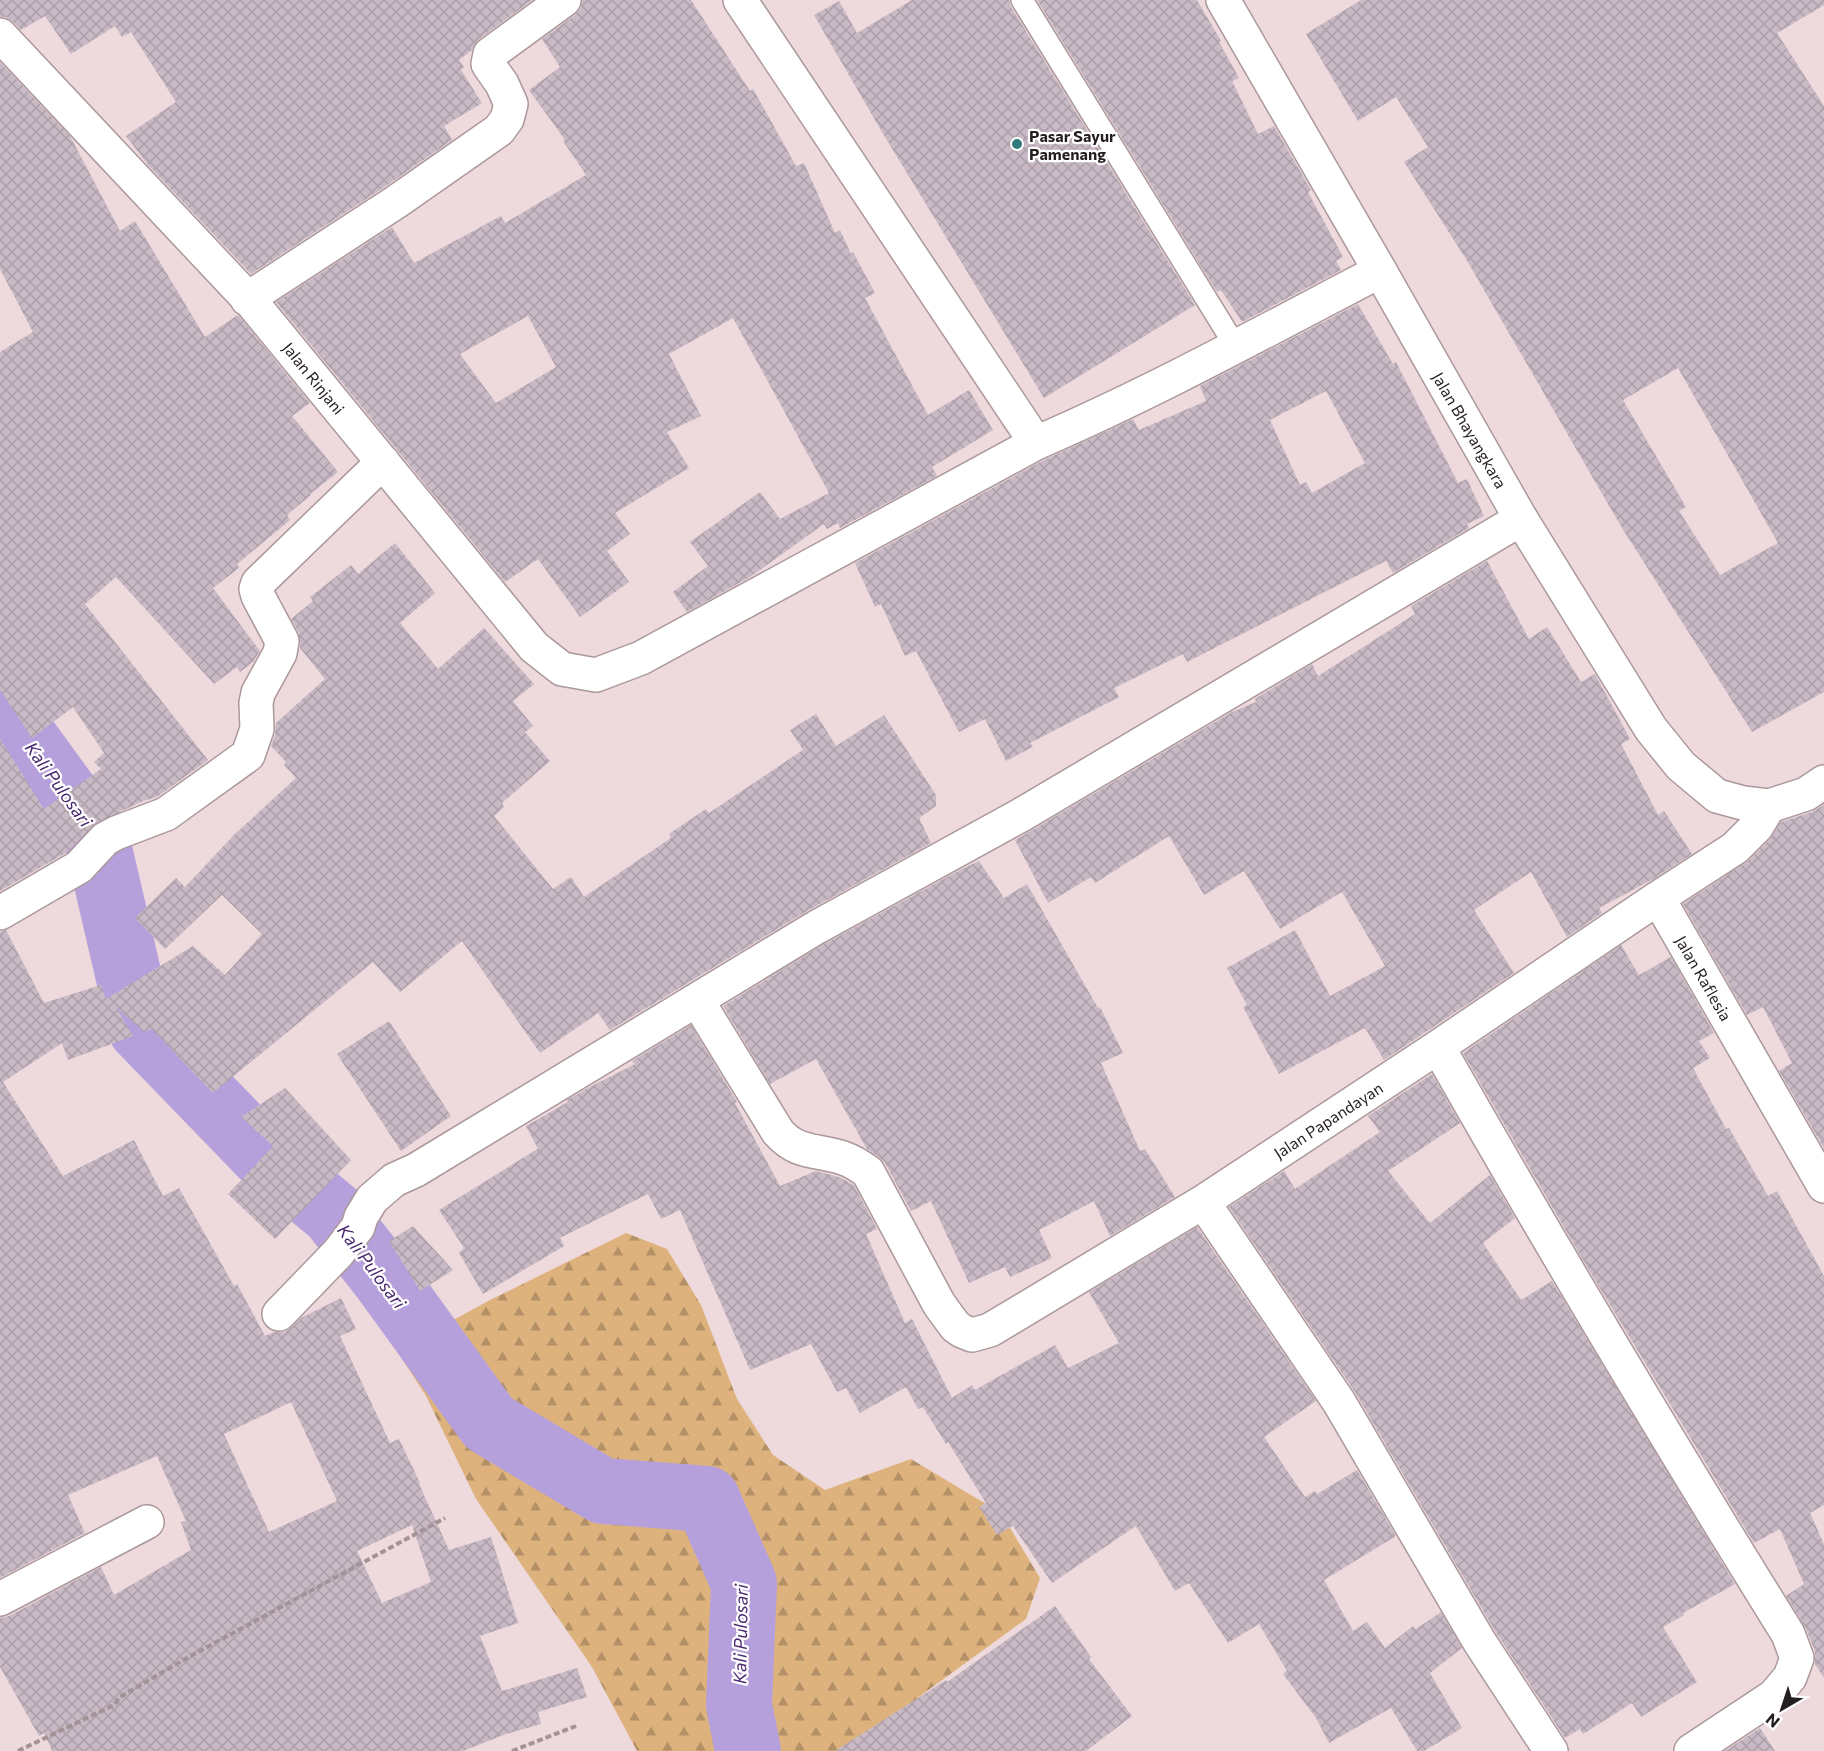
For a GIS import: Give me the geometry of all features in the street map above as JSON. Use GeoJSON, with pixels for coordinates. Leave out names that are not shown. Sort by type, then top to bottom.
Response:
{"type":"FeatureCollection","features":[{"type":"Feature","properties":{"kind":"street"},"geometry":{"type":"LineString","coordinates":[[247,299],[396,202],[499,130],[507,119],[511,104],[502,84],[488,64],[490,54],[564,0]]}},
{"type":"Feature","properties":{"kind":"street"},"geometry":{"type":"LineString","coordinates":[[740,0],[1036,443]]}},
{"type":"Feature","properties":{"kind":"street","name":"Jalan Bhayangkara"},"geometry":{"type":"LineString","coordinates":[[1223,0],[1521,519],[1651,729],[1681,766],[1717,796],[1743,803],[1769,806]]}},
{"type":"Feature","properties":{"kind":"street","name":"Jalan Rinjani"},"geometry":{"type":"LineString","coordinates":[[0,35],[247,299],[534,647],[562,669],[596,675],[641,658],[1036,443],[1099,416],[1380,271]]}},
{"type":"Feature","properties":{"kind":"street"},"geometry":{"type":"LineString","coordinates":[[0,913],[79,867],[105,839],[166,814],[248,755],[257,729],[258,693],[280,653],[282,641],[258,596],[256,589],[258,583],[382,462]]}},
{"type":"Feature","properties":{"kind":"street"},"geometry":{"type":"LineString","coordinates":[[279,1314],[338,1253],[358,1227],[372,1199],[394,1180],[416,1170],[817,927],[1021,815],[1521,519]]}},
{"type":"Feature","properties":{"kind":"street"},"geometry":{"type":"LineString","coordinates":[[1658,898],[1735,848],[1756,826],[1769,806],[1806,794],[1824,782]]}},
{"type":"Feature","properties":{"kind":"street","name":"Jalan Papandayan"},"geometry":{"type":"LineString","coordinates":[[697,1000],[778,1132],[787,1142],[797,1148],[843,1158],[868,1172],[939,1304],[955,1326],[972,1335],[990,1330],[1203,1202],[1658,898]]}},
{"type":"Feature","properties":{"kind":"street","name":"Jalan Raflesia"},"geometry":{"type":"LineString","coordinates":[[1658,898],[1824,1186]]}},
{"type":"Feature","properties":{"kind":"street"},"geometry":{"type":"LineString","coordinates":[[1438,1047],[1651,1413],[1788,1634],[1797,1658],[1790,1677],[1774,1696],[1691,1751]]}},
{"type":"Feature","properties":{"kind":"street"},"geometry":{"type":"LineString","coordinates":[[1203,1202],[1339,1402],[1479,1641],[1551,1751]]}},
{"type":"Feature","properties":{"kind":"street"},"geometry":{"type":"LineString","coordinates":[[0,1599],[147,1522]]}},
{"type":"Feature","properties":{"kind":"lane"},"geometry":{"type":"LineString","coordinates":[[1022,0],[1236,346]]}},
{"type":"Feature","properties":{"kind":"path"},"geometry":{"type":"LineString","coordinates":[[18,1751],[114,1705],[120,1697],[187,1658],[445,1518]]}},
{"type":"Feature","properties":{"kind":"path"},"geometry":{"type":"LineString","coordinates":[[512,1751],[576,1726]]}},
{"type":"Feature","properties":{"kind":"green space"},"geometry":{"type":"Polygon","coordinates":[[[626,1233],[667,1249],[701,1305],[737,1399],[773,1455],[825,1490],[911,1459],[1001,1513],[1040,1578],[1026,1619],[857,1742],[857,1751],[637,1751],[592,1667],[476,1499],[426,1396],[397,1351],[490,1300],[626,1233]]]}},
{"type":"Feature","properties":{"kind":"building"},"geometry":{"type":"Polygon","coordinates":[[[0,0],[532,0],[479,39],[471,51],[459,60],[464,67],[461,70],[482,103],[444,126],[452,140],[251,274],[149,166],[126,136],[176,102],[131,32],[122,37],[115,26],[71,54],[45,16],[21,30],[6,17],[0,17],[0,0]]]}},
{"type":"Feature","properties":{"kind":"building"},"geometry":{"type":"Polygon","coordinates":[[[582,0],[691,0],[750,91],[753,89],[796,166],[804,163],[835,233],[840,230],[851,254],[853,252],[875,293],[865,298],[928,415],[969,390],[993,430],[932,467],[937,476],[840,528],[838,523],[827,529],[824,524],[750,577],[687,612],[673,592],[708,566],[690,542],[760,492],[780,519],[829,493],[733,318],[669,354],[701,416],[667,432],[689,468],[615,513],[630,534],[607,551],[629,582],[580,617],[538,559],[505,582],[276,302],[392,227],[414,263],[501,216],[505,223],[586,175],[563,141],[565,140],[529,90],[560,67],[542,39],[581,8],[582,0]],[[528,316],[460,354],[496,403],[556,367],[528,316]]]}},
{"type":"Feature","properties":{"kind":"building","name":"Pasar Sayur Pamenang"},"geometry":{"type":"Polygon","coordinates":[[[912,0],[1009,0],[1011,7],[1195,305],[1044,398],[882,132],[814,15],[839,1],[857,33],[912,0]]]}},
{"type":"Feature","properties":{"kind":"building"},"geometry":{"type":"Polygon","coordinates":[[[1037,0],[1197,0],[1239,78],[1232,81],[1258,134],[1274,126],[1311,190],[1308,192],[1343,257],[1336,261],[1341,270],[1242,322],[1221,290],[1217,292],[1037,0]]]}},
{"type":"Feature","properties":{"kind":"building"},"geometry":{"type":"Polygon","coordinates":[[[1361,0],[1824,0],[1824,5],[1777,33],[1824,106],[1824,692],[1752,732],[1622,528],[1466,259],[1404,162],[1428,147],[1396,97],[1358,121],[1306,34],[1361,0]],[[1678,368],[1623,400],[1686,507],[1679,511],[1720,575],[1778,543],[1678,368]]]}},
{"type":"Feature","properties":{"kind":"building"},"geometry":{"type":"Polygon","coordinates":[[[0,62],[70,136],[120,231],[135,221],[205,337],[239,316],[310,403],[292,416],[338,472],[287,515],[290,520],[237,564],[239,568],[213,588],[260,651],[253,662],[240,672],[237,667],[214,684],[116,577],[85,604],[208,760],[157,797],[143,801],[96,823],[67,852],[0,891],[0,739],[44,809],[101,769],[94,762],[104,753],[73,707],[32,738],[0,690],[0,352],[33,332],[0,269],[0,62]]]}},
{"type":"Feature","properties":{"kind":"building"},"geometry":{"type":"Polygon","coordinates":[[[1358,304],[1393,364],[1396,362],[1458,483],[1467,479],[1484,516],[1467,524],[1469,528],[1393,573],[1386,561],[1187,662],[1183,654],[1114,688],[1119,697],[1030,743],[1033,747],[1006,761],[985,719],[959,732],[916,651],[905,656],[881,604],[875,607],[855,563],[1044,460],[1133,419],[1139,430],[1206,401],[1200,386],[1358,304]],[[1326,391],[1270,420],[1300,485],[1306,482],[1312,493],[1365,463],[1326,391]]]}},
{"type":"Feature","properties":{"kind":"building"},"geometry":{"type":"Polygon","coordinates":[[[395,543],[435,593],[400,623],[438,669],[484,628],[534,684],[513,701],[533,726],[525,732],[550,761],[502,803],[504,807],[494,816],[553,889],[571,877],[584,897],[671,838],[669,834],[706,809],[709,813],[803,750],[790,730],[816,714],[836,746],[884,715],[936,795],[936,806],[919,818],[931,843],[807,911],[610,1030],[598,1013],[540,1053],[462,941],[400,992],[373,962],[213,1093],[152,1029],[144,1032],[116,1007],[133,1036],[68,1060],[62,1043],[3,1082],[63,1176],[134,1140],[163,1196],[179,1188],[234,1286],[237,1284],[265,1336],[274,1332],[285,1332],[301,1318],[341,1298],[356,1329],[340,1336],[390,1443],[399,1439],[449,1550],[491,1537],[518,1623],[480,1636],[502,1691],[577,1668],[587,1697],[538,1712],[541,1724],[506,1734],[463,1751],[52,1751],[44,1733],[39,1736],[0,1667],[0,1618],[9,1616],[101,1567],[114,1595],[191,1550],[181,1522],[186,1521],[157,1456],[68,1495],[85,1533],[0,1578],[0,932],[6,930],[44,1003],[101,985],[106,999],[193,946],[225,975],[262,934],[222,895],[165,949],[135,918],[176,878],[185,887],[234,835],[296,778],[284,765],[286,762],[271,746],[276,723],[325,679],[300,648],[299,633],[291,619],[313,601],[310,597],[351,565],[358,574],[395,543]],[[291,1402],[224,1434],[269,1532],[337,1501],[291,1402]],[[412,1525],[357,1551],[382,1603],[431,1582],[412,1525]]]}},
{"type":"Feature","properties":{"kind":"building"},"geometry":{"type":"Polygon","coordinates":[[[1487,561],[1529,639],[1547,627],[1581,682],[1595,674],[1630,739],[1621,744],[1658,815],[1664,811],[1692,854],[1655,878],[1599,908],[1602,913],[1567,937],[1531,872],[1474,910],[1514,973],[1384,1060],[1365,1028],[1279,1074],[1243,1007],[1247,1005],[1227,968],[1295,930],[1330,996],[1385,966],[1342,892],[1280,929],[1244,871],[1204,895],[1169,836],[1095,883],[1091,877],[1048,903],[1015,840],[1232,712],[1256,702],[1255,699],[1312,664],[1318,676],[1415,614],[1411,606],[1487,561]]]}},
{"type":"Feature","properties":{"kind":"building"},"geometry":{"type":"Polygon","coordinates":[[[1824,805],[1824,1148],[1779,1071],[1792,1063],[1763,1007],[1747,1015],[1683,904],[1748,861],[1770,839],[1781,822],[1812,812],[1824,805]]]}},
{"type":"Feature","properties":{"kind":"building"},"geometry":{"type":"Polygon","coordinates":[[[979,861],[1004,898],[1027,884],[1098,1008],[1100,1007],[1123,1053],[1101,1063],[1140,1151],[1145,1149],[1175,1197],[1110,1236],[1094,1201],[1039,1230],[1052,1258],[1010,1277],[1005,1267],[969,1283],[931,1201],[911,1211],[885,1163],[867,1149],[816,1059],[770,1084],[723,1006],[826,943],[979,861]]]}},
{"type":"Feature","properties":{"kind":"building"},"geometry":{"type":"Polygon","coordinates":[[[1621,945],[1639,975],[1671,957],[1714,1033],[1699,1041],[1710,1058],[1693,1068],[1726,1129],[1729,1128],[1768,1196],[1777,1191],[1824,1276],[1824,1505],[1810,1513],[1824,1544],[1824,1678],[1815,1664],[1815,1651],[1805,1627],[1786,1596],[1804,1584],[1780,1529],[1754,1543],[1583,1260],[1463,1053],[1621,945]]]}},
{"type":"Feature","properties":{"kind":"building"},"geometry":{"type":"Polygon","coordinates":[[[389,1021],[451,1116],[401,1151],[337,1054],[389,1021]]]}},
{"type":"Feature","properties":{"kind":"building"},"geometry":{"type":"Polygon","coordinates":[[[691,1025],[737,1102],[735,1103],[780,1186],[816,1171],[839,1177],[854,1185],[877,1229],[866,1234],[905,1323],[912,1319],[952,1398],[972,1385],[975,1390],[1055,1345],[1068,1368],[1119,1343],[1089,1292],[1197,1227],[1316,1401],[1264,1437],[1305,1497],[1315,1491],[1317,1494],[1357,1470],[1396,1536],[1324,1580],[1353,1631],[1367,1622],[1385,1648],[1413,1626],[1416,1629],[1441,1612],[1462,1648],[1430,1673],[1462,1728],[1424,1751],[1417,1751],[1391,1708],[1329,1743],[1316,1718],[1283,1674],[1287,1671],[1259,1624],[1228,1643],[1189,1583],[1175,1591],[1136,1526],[1052,1583],[1013,1526],[997,1535],[979,1507],[986,1503],[948,1442],[946,1444],[923,1407],[918,1409],[906,1387],[860,1413],[846,1388],[837,1392],[811,1344],[750,1370],[680,1210],[661,1219],[648,1194],[560,1238],[564,1246],[483,1294],[459,1253],[464,1248],[439,1210],[538,1149],[526,1126],[568,1102],[567,1100],[635,1064],[632,1061],[691,1025]]]}},
{"type":"Feature","properties":{"kind":"building"},"geometry":{"type":"Polygon","coordinates":[[[1432,1074],[1460,1123],[1388,1171],[1430,1223],[1490,1175],[1515,1218],[1483,1243],[1521,1300],[1552,1281],[1735,1584],[1663,1627],[1697,1682],[1641,1717],[1632,1703],[1583,1734],[1580,1729],[1565,1738],[1495,1631],[1355,1392],[1229,1207],[1284,1171],[1295,1189],[1380,1132],[1368,1116],[1432,1074]]]}},
{"type":"Feature","properties":{"kind":"building"},"geometry":{"type":"Polygon","coordinates":[[[285,1088],[351,1160],[275,1239],[228,1194],[273,1146],[241,1117],[285,1088]]]}},
{"type":"Feature","properties":{"kind":"building"},"geometry":{"type":"Polygon","coordinates":[[[413,1226],[453,1270],[420,1291],[389,1241],[413,1226]]]}},
{"type":"Feature","properties":{"kind":"building"},"geometry":{"type":"Polygon","coordinates":[[[1055,1606],[1091,1657],[1089,1659],[1132,1716],[1086,1751],[835,1751],[946,1680],[947,1682],[1055,1606]]]}},
{"type":"Feature","properties":{"kind":"building"},"geometry":{"type":"Polygon","coordinates":[[[1760,1728],[1775,1751],[1725,1751],[1760,1728]]]}},
{"type":"Feature","properties":{"kind":"waterway","name":"Kali Pulosari"},"geometry":{"type":"LineString","coordinates":[[0,704],[96,836],[141,1029],[264,1156],[333,1213],[384,1278],[489,1423],[603,1491],[707,1499],[744,1583],[739,1705],[748,1751]]}},
{"type":"Feature","properties":{"kind":"place","name":"Pasar Sayur Pamenang"},"geometry":{"type":"Point","coordinates":[1017,144]}}]}
